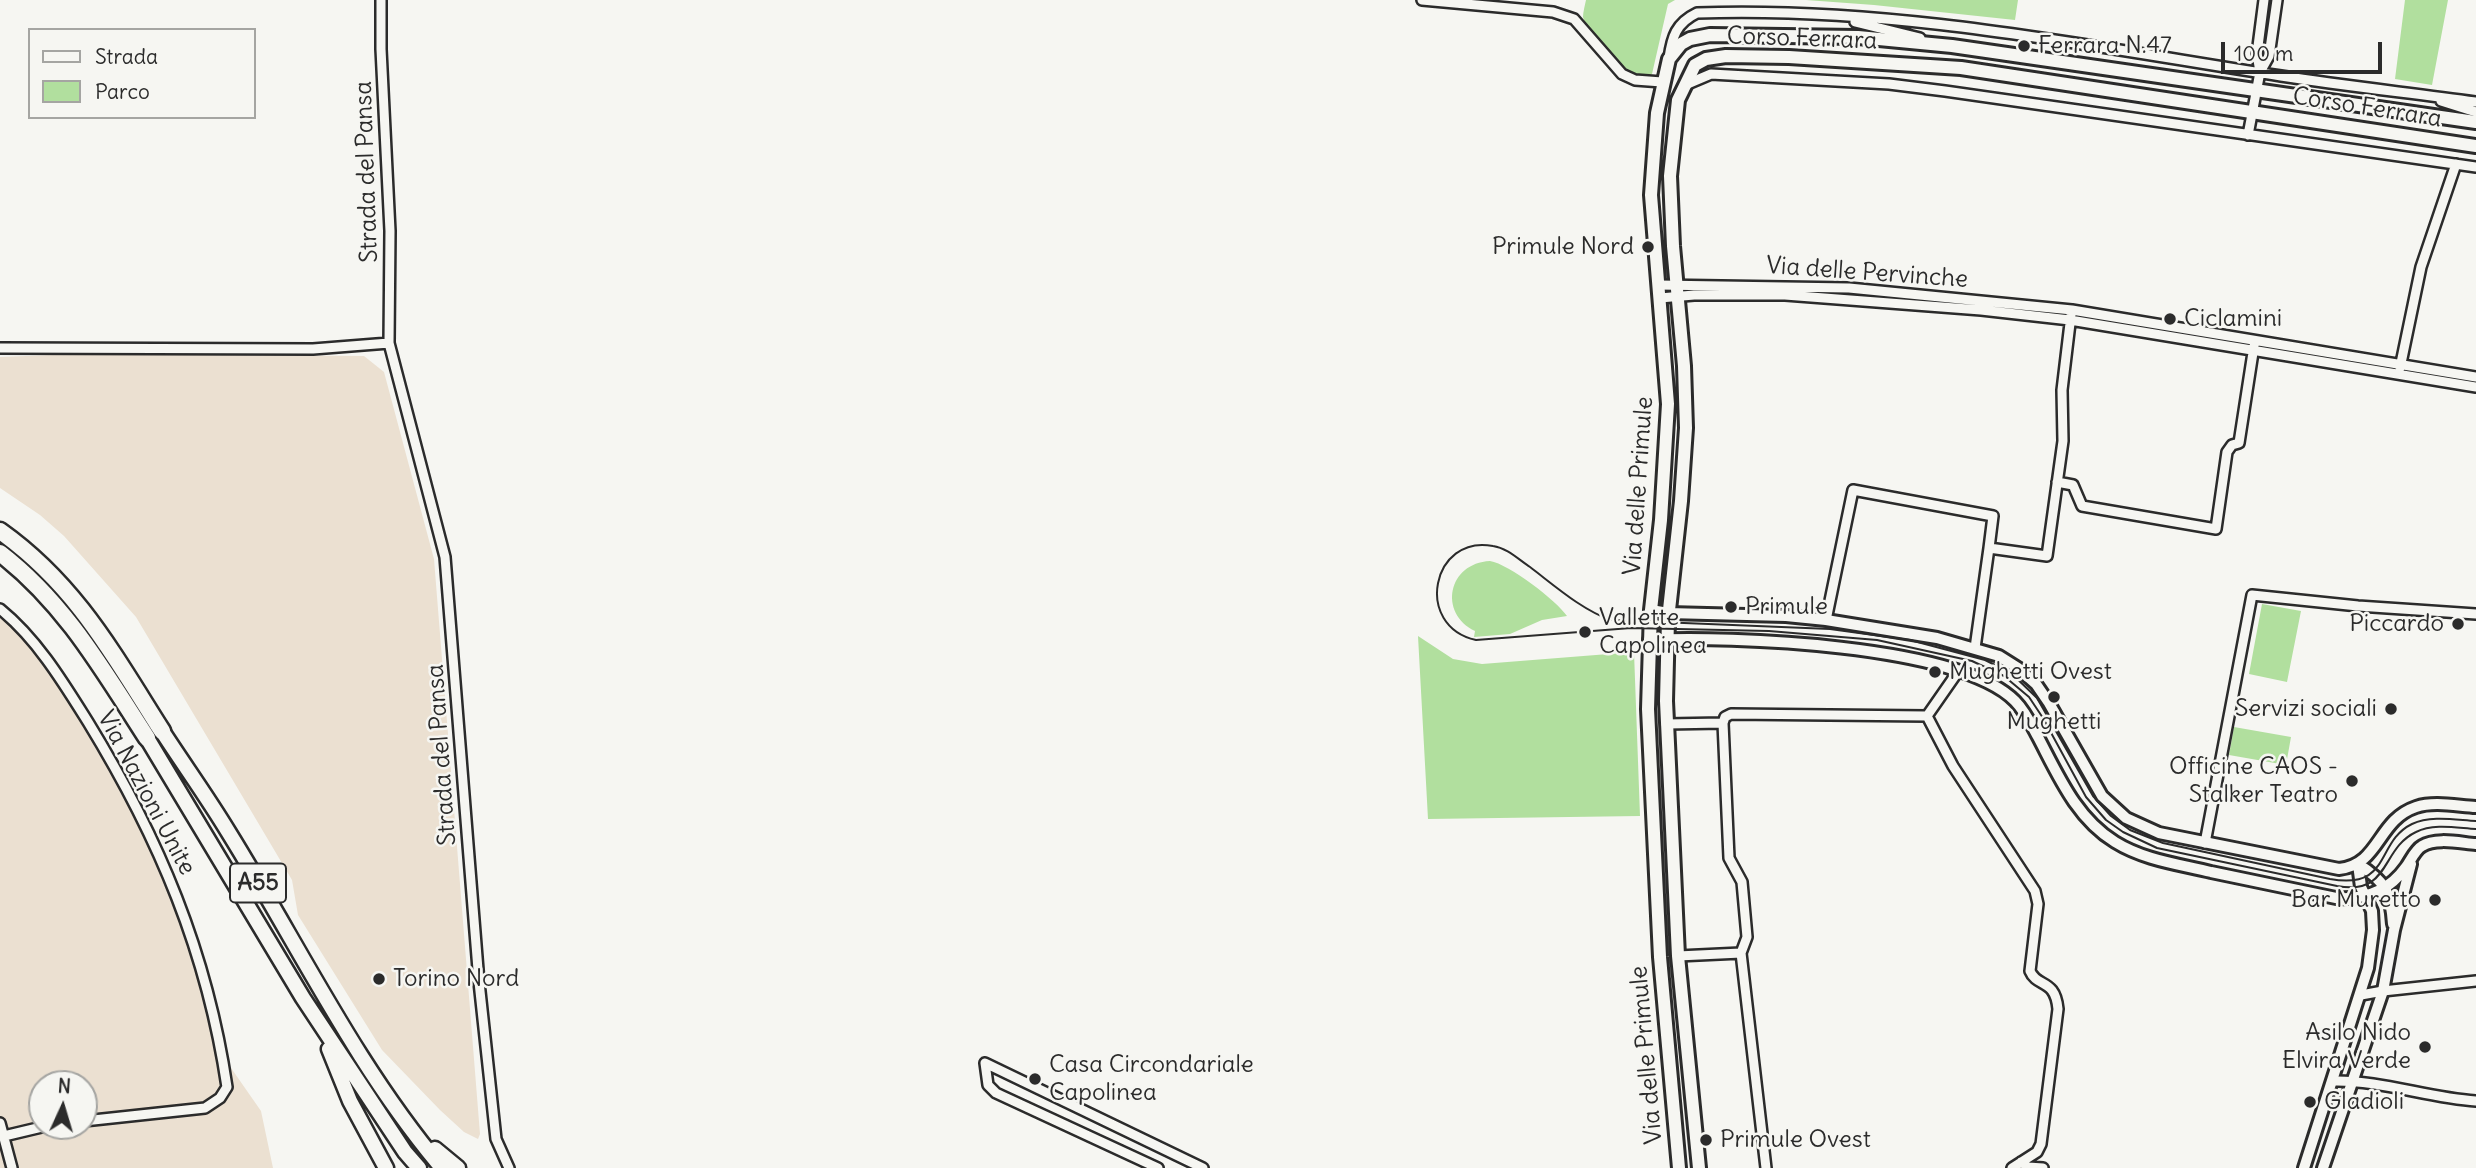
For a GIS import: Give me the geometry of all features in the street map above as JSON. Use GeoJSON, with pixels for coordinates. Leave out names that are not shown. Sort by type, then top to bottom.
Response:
{"type":"FeatureCollection","features":[{"type":"Feature","properties":{"kind":"highway","name":"A55"},"geometry":{"type":"LineString","coordinates":[[0,531],[36,559],[88,615],[154,734]]}},
{"type":"Feature","properties":{"kind":"highway","name":"A55"},"geometry":{"type":"LineString","coordinates":[[0,553],[60,608],[154,734]]}},
{"type":"Feature","properties":{"kind":"main road","name":"Corso Ferrara"},"geometry":{"type":"LineString","coordinates":[[1669,60],[1681,44],[1698,36],[1858,37],[1952,46],[2476,122]]}},
{"type":"Feature","properties":{"kind":"main road","name":"Corso Ferrara"},"geometry":{"type":"LineString","coordinates":[[1684,86],[1695,65],[1706,59],[1726,56],[1813,58],[1961,68],[2476,146]]}},
{"type":"Feature","properties":{"kind":"main road","name":"Via delle Primule"},"geometry":{"type":"LineString","coordinates":[[1669,60],[1662,82],[1653,152],[1651,195],[1668,404],[1662,507],[1651,610],[1647,709],[1660,957],[1679,1168]]}},
{"type":"Feature","properties":{"kind":"main road","name":"Via delle Primule"},"geometry":{"type":"LineString","coordinates":[[1684,86],[1675,115],[1670,176],[1686,428],[1681,501],[1668,612],[1666,724],[1678,956],[1699,1168]]}},
{"type":"Feature","properties":{"kind":"main road","name":"A55"},"geometry":{"type":"LineString","coordinates":[[154,734],[315,1016],[405,1152],[419,1168]]}},
{"type":"Feature","properties":{"kind":"main road","name":"A55"},"geometry":{"type":"LineString","coordinates":[[154,734],[229,832],[349,1038],[407,1127]]}},
{"type":"Feature","properties":{"kind":"main road"},"geometry":{"type":"LineString","coordinates":[[1660,957],[1678,956]]}},
{"type":"Feature","properties":{"kind":"main road"},"geometry":{"type":"LineString","coordinates":[[315,1016],[350,1101],[386,1168]]}},
{"type":"Feature","properties":{"kind":"main road"},"geometry":{"type":"LineString","coordinates":[[407,1127],[442,1168]]}},
{"type":"Feature","properties":{"kind":"main road"},"geometry":{"type":"LineString","coordinates":[[407,1127],[458,1168]]}},
{"type":"Feature","properties":{"kind":"street","name":"Strada del Pansa"},"geometry":{"type":"LineString","coordinates":[[381,0],[390,231],[389,343],[445,557],[479,982],[496,1139],[509,1168]]}},
{"type":"Feature","properties":{"kind":"street"},"geometry":{"type":"LineString","coordinates":[[1422,0],[1553,12],[1574,19],[1622,74],[1635,80],[1662,82]]}},
{"type":"Feature","properties":{"kind":"street"},"geometry":{"type":"LineString","coordinates":[[2260,72],[2257,54],[2264,0]]}},
{"type":"Feature","properties":{"kind":"street"},"geometry":{"type":"LineString","coordinates":[[2248,135],[2260,72],[2269,56],[2277,0]]}},
{"type":"Feature","properties":{"kind":"street","name":"Corso Ferrara"},"geometry":{"type":"LineString","coordinates":[[1669,60],[1675,31],[1684,20],[1697,13],[1836,17],[1965,27],[2476,102]]}},
{"type":"Feature","properties":{"kind":"street","name":"Corso Ferrara"},"geometry":{"type":"LineString","coordinates":[[1836,17],[1952,46]]}},
{"type":"Feature","properties":{"kind":"street","name":"Corso Ferrara"},"geometry":{"type":"LineString","coordinates":[[1684,86],[1711,74],[1889,84],[2039,103],[2476,167]]}},
{"type":"Feature","properties":{"kind":"street","name":"Corso Ferrara"},"geometry":{"type":"LineString","coordinates":[[2426,95],[2476,112]]}},
{"type":"Feature","properties":{"kind":"street"},"geometry":{"type":"LineString","coordinates":[[2400,370],[2421,267],[2456,164]]}},
{"type":"Feature","properties":{"kind":"street","name":"Via delle Pervinche"},"geometry":{"type":"LineString","coordinates":[[1658,285],[1677,289],[1847,298],[2071,315],[2255,340],[2440,377],[2476,387]]}},
{"type":"Feature","properties":{"kind":"street","name":"Via delle Pervinche"},"geometry":{"type":"LineString","coordinates":[[1660,298],[1677,289]]}},
{"type":"Feature","properties":{"kind":"street"},"geometry":{"type":"LineString","coordinates":[[1989,548],[2048,556],[2063,441],[2062,390],[2071,315]]}},
{"type":"Feature","properties":{"kind":"street","name":"Via delle Pervinche"},"geometry":{"type":"LineString","coordinates":[[2071,315],[2253,351],[2400,370]]}},
{"type":"Feature","properties":{"kind":"street"},"geometry":{"type":"LineString","coordinates":[[2057,482],[2074,485],[2082,506],[2216,529],[2227,452],[2232,445],[2239,443],[2255,340]]}},
{"type":"Feature","properties":{"kind":"street"},"geometry":{"type":"LineString","coordinates":[[0,348],[313,349],[389,343]]}},
{"type":"Feature","properties":{"kind":"street","name":"Via delle Pervinche"},"geometry":{"type":"LineString","coordinates":[[2440,377],[2476,377]]}},
{"type":"Feature","properties":{"kind":"street"},"geometry":{"type":"LineString","coordinates":[[1826,620],[1853,489],[1993,516],[1975,648]]}},
{"type":"Feature","properties":{"kind":"street"},"geometry":{"type":"LineString","coordinates":[[2205,843],[2252,595],[2476,614]]}},
{"type":"Feature","properties":{"kind":"street","name":"Via Nazioni Unite"},"geometry":{"type":"LineString","coordinates":[[0,609],[27,634],[60,678],[118,772],[157,849],[177,893],[209,996],[227,1087],[220,1098],[205,1108],[98,1119]]}},
{"type":"Feature","properties":{"kind":"street"},"geometry":{"type":"LineString","coordinates":[[1651,610],[1826,620],[1895,630],[1999,656],[2036,684],[2102,796],[2120,813],[2151,830],[2205,843],[2333,869],[2349,868],[2364,860],[2387,827],[2403,813],[2424,805],[2476,807]]}},
{"type":"Feature","properties":{"kind":"street"},"geometry":{"type":"LineString","coordinates":[[1649,640],[1688,638],[1824,646],[1887,654],[1959,670],[1986,680],[2015,701],[2026,715],[2079,810],[2092,825],[2113,841],[2151,859],[2351,900],[2366,897],[2386,887],[2397,878],[2414,854],[2430,842],[2476,844]]}},
{"type":"Feature","properties":{"kind":"street"},"geometry":{"type":"LineString","coordinates":[[1927,716],[1959,670]]}},
{"type":"Feature","properties":{"kind":"street"},"geometry":{"type":"LineString","coordinates":[[1766,1168],[1741,953],[1747,937],[1742,882],[1730,858],[1723,723],[1725,717],[1731,714],[1927,716]]}},
{"type":"Feature","properties":{"kind":"street"},"geometry":{"type":"LineString","coordinates":[[1927,716],[1953,766],[2035,891],[2038,904],[2030,971],[2032,977],[2053,989],[2058,1009],[2042,1144],[2037,1152],[2012,1168]]}},
{"type":"Feature","properties":{"kind":"street"},"geometry":{"type":"LineString","coordinates":[[1666,724],[1723,723]]}},
{"type":"Feature","properties":{"kind":"street"},"geometry":{"type":"LineString","coordinates":[[2323,1168],[2384,991],[2394,930],[2414,854]]}},
{"type":"Feature","properties":{"kind":"street"},"geometry":{"type":"LineString","coordinates":[[2304,1168],[2368,968],[2373,930],[2372,911],[2359,879],[2358,864]]}},
{"type":"Feature","properties":{"kind":"street"},"geometry":{"type":"LineString","coordinates":[[2358,864],[2378,877],[2386,887],[2392,904],[2394,930]]}},
{"type":"Feature","properties":{"kind":"street","name":"Via delle Primule"},"geometry":{"type":"LineString","coordinates":[[1678,956],[1741,953]]}},
{"type":"Feature","properties":{"kind":"street"},"geometry":{"type":"LineString","coordinates":[[2361,995],[2476,981]]}},
{"type":"Feature","properties":{"kind":"street"},"geometry":{"type":"LineString","coordinates":[[1158,1168],[996,1093],[988,1085],[985,1063],[1203,1168]]}},
{"type":"Feature","properties":{"kind":"street"},"geometry":{"type":"LineString","coordinates":[[2333,1081],[2354,1081],[2476,1101]]}},
{"type":"Feature","properties":{"kind":"street"},"geometry":{"type":"LineString","coordinates":[[0,1124],[12,1168]]}},
{"type":"Feature","properties":{"kind":"street"},"geometry":{"type":"LineString","coordinates":[[4,1136],[28,1130]]}},
{"type":"Feature","properties":{"kind":"street"},"geometry":{"type":"LineString","coordinates":[[2021,1162],[2028,1167],[2043,1168]]}},
{"type":"Feature","properties":{"kind":"shaded area"},"geometry":{"type":"Polygon","coordinates":[[[78,354],[364,356],[384,372],[434,559],[480,1134],[478,1139],[464,1132],[440,1110],[382,1050],[298,915],[292,880],[136,617],[64,536],[40,515],[0,488],[0,357],[78,354]]]}},
{"type":"Feature","properties":{"kind":"shaded area"},"geometry":{"type":"Polygon","coordinates":[[[0,609],[27,634],[82,712],[177,893],[222,1055],[261,1111],[273,1168],[0,1168],[0,609]]]}},
{"type":"Feature","properties":{"kind":"green space"},"geometry":{"type":"Polygon","coordinates":[[[1586,0],[1675,0],[1668,4],[1652,74],[1633,73],[1616,64],[1608,56],[1584,19],[1586,0]]]}},
{"type":"Feature","properties":{"kind":"green space"},"geometry":{"type":"Polygon","coordinates":[[[1806,0],[2018,0],[2015,20],[1806,0]]]}},
{"type":"Feature","properties":{"kind":"green space"},"geometry":{"type":"Polygon","coordinates":[[[2405,0],[2448,0],[2432,85],[2395,79],[2405,0]]]}},
{"type":"Feature","properties":{"kind":"green space"},"geometry":{"type":"Polygon","coordinates":[[[1490,561],[1509,569],[1532,584],[1567,616],[1542,620],[1510,634],[1474,637],[1475,631],[1463,623],[1456,613],[1452,601],[1453,590],[1457,579],[1465,570],[1490,561]]]}},
{"type":"Feature","properties":{"kind":"green space"},"geometry":{"type":"Polygon","coordinates":[[[2262,604],[2301,611],[2287,682],[2249,674],[2262,604]]]}},
{"type":"Feature","properties":{"kind":"green space"},"geometry":{"type":"Polygon","coordinates":[[[1418,636],[1453,659],[1482,664],[1634,652],[1640,816],[1428,819],[1418,636]]]}},
{"type":"Feature","properties":{"kind":"green space"},"geometry":{"type":"Polygon","coordinates":[[[2234,727],[2291,737],[2286,765],[2229,755],[2234,727]]]}},
{"type":"Feature","properties":{"kind":"tram line"},"geometry":{"type":"LineString","coordinates":[[2476,821],[2435,819],[2412,824],[2400,832],[2373,871],[2364,878],[2350,881],[2163,843],[2130,830],[2111,816],[2093,796],[2037,698],[2011,673],[1985,660],[1910,640],[1830,629],[1611,620],[1579,604],[1512,554],[1493,546],[1472,546],[1456,554],[1444,567],[1438,583],[1438,601],[1444,618],[1456,631],[1476,640],[1631,628],[1769,631],[1877,640],[1972,661],[2004,676],[2029,697],[2086,797],[2106,820],[2123,832],[2157,848],[2337,886],[2354,887],[2367,884],[2376,878],[2396,849],[2416,832],[2438,827],[2476,829]]}},
{"type":"Feature","properties":{"kind":"place","name":"Ferrara N.47"},"geometry":{"type":"Point","coordinates":[2024,46]}},
{"type":"Feature","properties":{"kind":"place","name":"Primule Nord"},"geometry":{"type":"Point","coordinates":[1648,247]}},
{"type":"Feature","properties":{"kind":"place","name":"Ciclamini"},"geometry":{"type":"Point","coordinates":[2170,319]}},
{"type":"Feature","properties":{"kind":"place","name":"Primule"},"geometry":{"type":"Point","coordinates":[1731,607]}},
{"type":"Feature","properties":{"kind":"place","name":"Piccardo"},"geometry":{"type":"Point","coordinates":[2458,624]}},
{"type":"Feature","properties":{"kind":"place","name":"Vallette Capolinea"},"geometry":{"type":"Point","coordinates":[1585,632]}},
{"type":"Feature","properties":{"kind":"place","name":"Mughetti Ovest"},"geometry":{"type":"Point","coordinates":[1935,672]}},
{"type":"Feature","properties":{"kind":"place","name":"Mughetti"},"geometry":{"type":"Point","coordinates":[2054,697]}},
{"type":"Feature","properties":{"kind":"place","name":"Servizi sociali"},"geometry":{"type":"Point","coordinates":[2391,709]}},
{"type":"Feature","properties":{"kind":"place","name":"Officine CAOS - Stalker Teatro"},"geometry":{"type":"Point","coordinates":[2352,781]}},
{"type":"Feature","properties":{"kind":"place","name":"Bar Muretto"},"geometry":{"type":"Point","coordinates":[2435,900]}},
{"type":"Feature","properties":{"kind":"place","name":"Torino Nord"},"geometry":{"type":"Point","coordinates":[379,979]}},
{"type":"Feature","properties":{"kind":"place","name":"Asilo Nido Elvira Verde"},"geometry":{"type":"Point","coordinates":[2425,1047]}},
{"type":"Feature","properties":{"kind":"place","name":"Casa Circondariale Capolinea"},"geometry":{"type":"Point","coordinates":[1035,1079]}},
{"type":"Feature","properties":{"kind":"place","name":"Gladioli"},"geometry":{"type":"Point","coordinates":[2310,1102]}},
{"type":"Feature","properties":{"kind":"place","name":"Primule Ovest"},"geometry":{"type":"Point","coordinates":[1706,1140]}}]}
